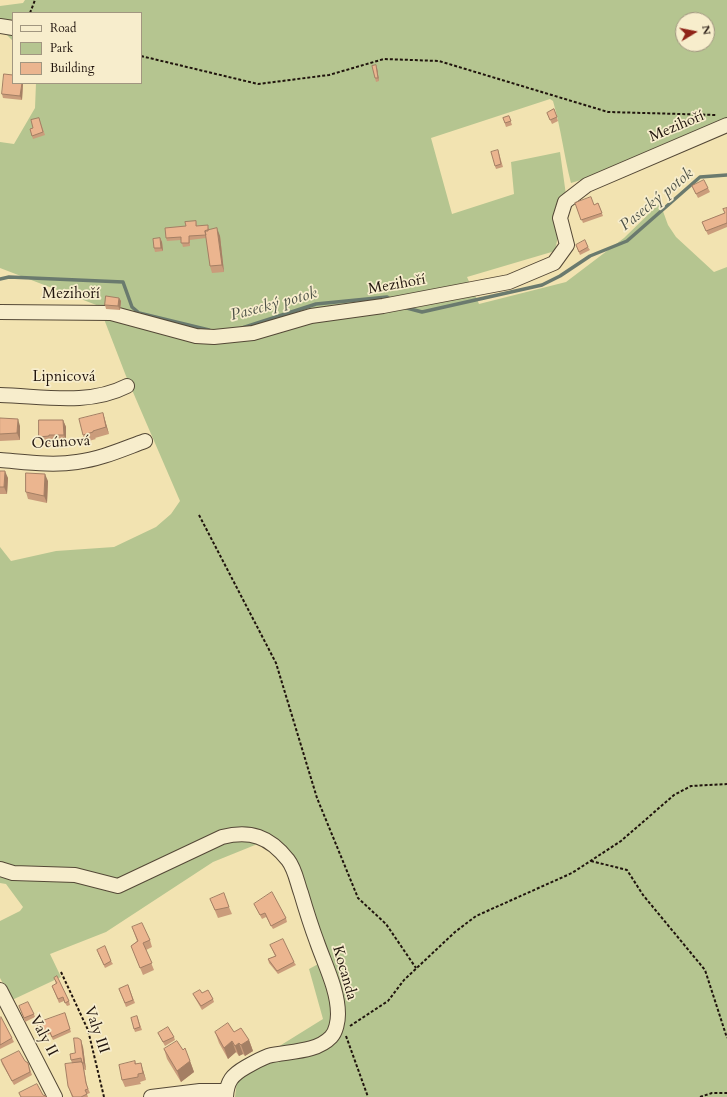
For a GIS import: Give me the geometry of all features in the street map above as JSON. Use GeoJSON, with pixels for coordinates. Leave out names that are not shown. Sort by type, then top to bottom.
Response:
{"type":"FeatureCollection","features":[{"type":"Feature","properties":{"kind":"street"},"geometry":{"type":"LineString","coordinates":[[0,26],[12,28]]}},
{"type":"Feature","properties":{"kind":"street","name":"Mezihoří"},"geometry":{"type":"LineString","coordinates":[[0,312],[111,313],[176,332],[196,336],[214,337],[253,334],[311,316],[383,306],[410,299],[509,282],[554,264],[567,245],[560,218],[565,202],[576,193],[587,185],[723,120]]}},
{"type":"Feature","properties":{"kind":"street","name":"Lipnicová"},"geometry":{"type":"LineString","coordinates":[[0,394],[83,398],[108,394],[127,386]]}},
{"type":"Feature","properties":{"kind":"street","name":"Ocúnová"},"geometry":{"type":"LineString","coordinates":[[0,460],[52,463],[76,462],[100,458],[145,442]]}},
{"type":"Feature","properties":{"kind":"street","name":"Kocanda"},"geometry":{"type":"LineString","coordinates":[[0,869],[13,873],[75,876],[118,886],[222,837],[242,833],[250,834],[267,841],[275,847],[290,863],[296,875],[308,918],[329,975],[338,1013],[336,1025],[330,1038],[314,1046],[266,1057],[239,1071],[228,1080],[226,1094]]}},
{"type":"Feature","properties":{"kind":"street","name":"Valy II"},"geometry":{"type":"LineString","coordinates":[[0,990],[55,1097]]}},
{"type":"Feature","properties":{"kind":"street"},"geometry":{"type":"LineString","coordinates":[[151,1097],[226,1094]]}},
{"type":"Feature","properties":{"kind":"path"},"geometry":{"type":"LineString","coordinates":[[30,12],[35,0]]}},
{"type":"Feature","properties":{"kind":"path"},"geometry":{"type":"LineString","coordinates":[[142,56],[258,84],[329,75],[384,59],[439,61],[608,112],[723,120]]}},
{"type":"Feature","properties":{"kind":"path"},"geometry":{"type":"LineString","coordinates":[[199,515],[276,663],[317,798],[358,898],[386,924],[416,968]]}},
{"type":"Feature","properties":{"kind":"path"},"geometry":{"type":"LineString","coordinates":[[368,1097],[344,1030],[388,1001],[404,980],[455,932],[476,916],[572,872],[621,841],[680,792],[692,786],[727,784]]}},
{"type":"Feature","properties":{"kind":"path"},"geometry":{"type":"LineString","coordinates":[[591,860],[627,870],[643,895],[705,970],[727,1038]]}},
{"type":"Feature","properties":{"kind":"path","name":"Valy III"},"geometry":{"type":"LineString","coordinates":[[61,972],[88,1030],[104,1097]]}},
{"type":"Feature","properties":{"kind":"path"},"geometry":{"type":"LineString","coordinates":[[700,1097],[712,1093],[727,1093]]}},
{"type":"Feature","properties":{"kind":"green space"},"geometry":{"type":"Polygon","coordinates":[[[25,0],[727,0],[727,118],[661,145],[594,176],[571,183],[556,111],[553,101],[550,99],[431,138],[452,214],[514,194],[511,162],[560,152],[566,195],[555,251],[467,277],[479,304],[566,282],[624,238],[660,203],[668,225],[676,237],[714,272],[727,267],[727,1097],[235,1097],[237,1080],[265,1055],[323,1019],[309,969],[322,962],[305,910],[295,884],[282,860],[260,843],[213,862],[106,932],[50,954],[61,977],[12,1000],[0,978],[0,921],[20,911],[23,907],[6,884],[0,883],[0,547],[11,561],[56,551],[114,547],[156,527],[171,514],[180,501],[126,376],[99,306],[0,268],[0,142],[14,144],[35,108],[36,84],[142,84],[142,12],[12,12],[12,40],[0,28],[0,6],[23,3],[25,0]]]}},
{"type":"Feature","properties":{"kind":"building"},"geometry":{"type":"Polygon","coordinates":[[[376,65],[378,78],[375,78],[372,66],[376,65]]]}},
{"type":"Feature","properties":{"kind":"building"},"geometry":{"type":"Polygon","coordinates":[[[4,74],[12,75],[12,84],[22,84],[20,96],[2,94],[4,74]]]}},
{"type":"Feature","properties":{"kind":"building"},"geometry":{"type":"Polygon","coordinates":[[[554,109],[557,117],[550,120],[547,113],[554,109]]]}},
{"type":"Feature","properties":{"kind":"building"},"geometry":{"type":"Polygon","coordinates":[[[509,116],[511,121],[505,123],[503,118],[509,116]]]}},
{"type":"Feature","properties":{"kind":"building"},"geometry":{"type":"Polygon","coordinates":[[[39,118],[43,132],[32,136],[30,129],[33,128],[31,120],[39,118]]]}},
{"type":"Feature","properties":{"kind":"building"},"geometry":{"type":"Polygon","coordinates":[[[498,150],[501,164],[495,166],[491,152],[498,150]]]}},
{"type":"Feature","properties":{"kind":"building"},"geometry":{"type":"Polygon","coordinates":[[[704,180],[708,188],[696,194],[692,186],[704,180]]]}},
{"type":"Feature","properties":{"kind":"building"},"geometry":{"type":"Polygon","coordinates":[[[591,197],[594,205],[598,203],[602,213],[581,220],[575,203],[591,197]]]}},
{"type":"Feature","properties":{"kind":"building"},"geometry":{"type":"Polygon","coordinates":[[[727,208],[727,223],[706,231],[702,222],[725,213],[723,209],[727,208]]]}},
{"type":"Feature","properties":{"kind":"building"},"geometry":{"type":"Polygon","coordinates":[[[196,221],[196,226],[208,225],[208,231],[205,231],[206,235],[189,236],[189,243],[181,243],[181,237],[166,238],[165,228],[186,226],[185,222],[196,221]]]}},
{"type":"Feature","properties":{"kind":"building"},"geometry":{"type":"Polygon","coordinates":[[[217,228],[222,265],[210,266],[205,231],[217,228]]]}},
{"type":"Feature","properties":{"kind":"building"},"geometry":{"type":"Polygon","coordinates":[[[160,238],[161,248],[154,248],[153,239],[160,238]]]}},
{"type":"Feature","properties":{"kind":"building"},"geometry":{"type":"Polygon","coordinates":[[[585,240],[588,247],[579,252],[576,245],[585,240]]]}},
{"type":"Feature","properties":{"kind":"building"},"geometry":{"type":"Polygon","coordinates":[[[106,296],[119,298],[118,306],[105,305],[106,296]]]}},
{"type":"Feature","properties":{"kind":"building"},"geometry":{"type":"Polygon","coordinates":[[[103,413],[106,427],[83,435],[79,419],[103,413]]]}},
{"type":"Feature","properties":{"kind":"building"},"geometry":{"type":"Polygon","coordinates":[[[0,418],[18,419],[17,433],[0,434],[0,418]]]}},
{"type":"Feature","properties":{"kind":"building"},"geometry":{"type":"Polygon","coordinates":[[[39,420],[63,420],[64,435],[39,437],[39,420]]]}},
{"type":"Feature","properties":{"kind":"building"},"geometry":{"type":"Polygon","coordinates":[[[0,471],[5,471],[4,487],[0,487],[0,471]]]}},
{"type":"Feature","properties":{"kind":"building"},"geometry":{"type":"Polygon","coordinates":[[[26,473],[45,474],[44,496],[26,492],[26,473]]]}},
{"type":"Feature","properties":{"kind":"building"},"geometry":{"type":"Polygon","coordinates":[[[272,892],[286,918],[271,926],[265,913],[260,915],[254,904],[272,892]]]}},
{"type":"Feature","properties":{"kind":"building"},"geometry":{"type":"Polygon","coordinates":[[[224,893],[229,907],[215,910],[210,899],[224,893]]]}},
{"type":"Feature","properties":{"kind":"building"},"geometry":{"type":"Polygon","coordinates":[[[142,923],[150,940],[143,943],[152,963],[140,968],[131,946],[138,941],[132,927],[142,923]]]}},
{"type":"Feature","properties":{"kind":"building"},"geometry":{"type":"Polygon","coordinates":[[[283,939],[294,962],[277,971],[268,959],[276,956],[270,945],[283,939]]]}},
{"type":"Feature","properties":{"kind":"building"},"geometry":{"type":"Polygon","coordinates":[[[105,946],[111,961],[104,965],[97,950],[105,946]]]}},
{"type":"Feature","properties":{"kind":"building"},"geometry":{"type":"Polygon","coordinates":[[[57,976],[69,1001],[65,1003],[63,997],[58,999],[52,986],[57,983],[54,978],[57,976]]]}},
{"type":"Feature","properties":{"kind":"building"},"geometry":{"type":"Polygon","coordinates":[[[128,985],[133,1000],[125,1003],[119,989],[128,985]]]}},
{"type":"Feature","properties":{"kind":"building"},"geometry":{"type":"Polygon","coordinates":[[[200,990],[202,993],[208,990],[213,999],[201,1006],[193,994],[200,990]]]}},
{"type":"Feature","properties":{"kind":"building"},"geometry":{"type":"Polygon","coordinates":[[[28,1002],[34,1014],[24,1018],[19,1006],[28,1002]]]}},
{"type":"Feature","properties":{"kind":"building"},"geometry":{"type":"Polygon","coordinates":[[[65,1013],[70,1029],[52,1037],[49,1030],[41,1034],[37,1023],[65,1013]]]}},
{"type":"Feature","properties":{"kind":"building"},"geometry":{"type":"Polygon","coordinates":[[[137,1016],[140,1027],[134,1029],[131,1018],[137,1016]]]}},
{"type":"Feature","properties":{"kind":"building"},"geometry":{"type":"Polygon","coordinates":[[[1,1017],[12,1038],[0,1045],[0,1018],[1,1017]]]}},
{"type":"Feature","properties":{"kind":"building"},"geometry":{"type":"Polygon","coordinates":[[[228,1023],[234,1032],[241,1028],[249,1040],[241,1045],[239,1043],[235,1046],[232,1041],[224,1048],[215,1032],[228,1023]]]}},
{"type":"Feature","properties":{"kind":"building"},"geometry":{"type":"Polygon","coordinates":[[[168,1027],[174,1037],[163,1042],[158,1033],[168,1027]]]}},
{"type":"Feature","properties":{"kind":"building"},"geometry":{"type":"Polygon","coordinates":[[[74,1038],[81,1040],[84,1063],[82,1063],[81,1058],[71,1060],[70,1054],[75,1053],[74,1038]]]}},
{"type":"Feature","properties":{"kind":"building"},"geometry":{"type":"Polygon","coordinates":[[[177,1041],[183,1050],[185,1048],[190,1061],[177,1071],[164,1049],[177,1041]]]}},
{"type":"Feature","properties":{"kind":"building"},"geometry":{"type":"Polygon","coordinates":[[[19,1051],[28,1063],[30,1072],[12,1081],[1,1060],[19,1051]]]}},
{"type":"Feature","properties":{"kind":"building"},"geometry":{"type":"Polygon","coordinates":[[[135,1061],[135,1064],[141,1063],[143,1073],[138,1074],[138,1077],[122,1080],[119,1065],[135,1061]]]}},
{"type":"Feature","properties":{"kind":"building"},"geometry":{"type":"Polygon","coordinates":[[[82,1062],[88,1089],[85,1090],[87,1094],[81,1097],[73,1097],[68,1086],[65,1064],[82,1062]]]}},
{"type":"Feature","properties":{"kind":"building"},"geometry":{"type":"Polygon","coordinates":[[[37,1084],[43,1095],[46,1097],[21,1097],[19,1093],[37,1084]]]}},
{"type":"Feature","properties":{"kind":"waterway","name":"Pasecký potok"},"geometry":{"type":"LineString","coordinates":[[403,307],[422,312],[542,285],[560,276],[590,256],[627,241],[700,177],[727,175]]}},
{"type":"Feature","properties":{"kind":"waterway","name":"Pasecký potok"},"geometry":{"type":"LineString","coordinates":[[0,279],[9,277],[123,282],[132,307],[139,313],[209,330]]}},
{"type":"Feature","properties":{"kind":"waterway","name":"Pasecký potok"},"geometry":{"type":"LineString","coordinates":[[242,328],[316,304],[387,297],[391,300]]}}]}
